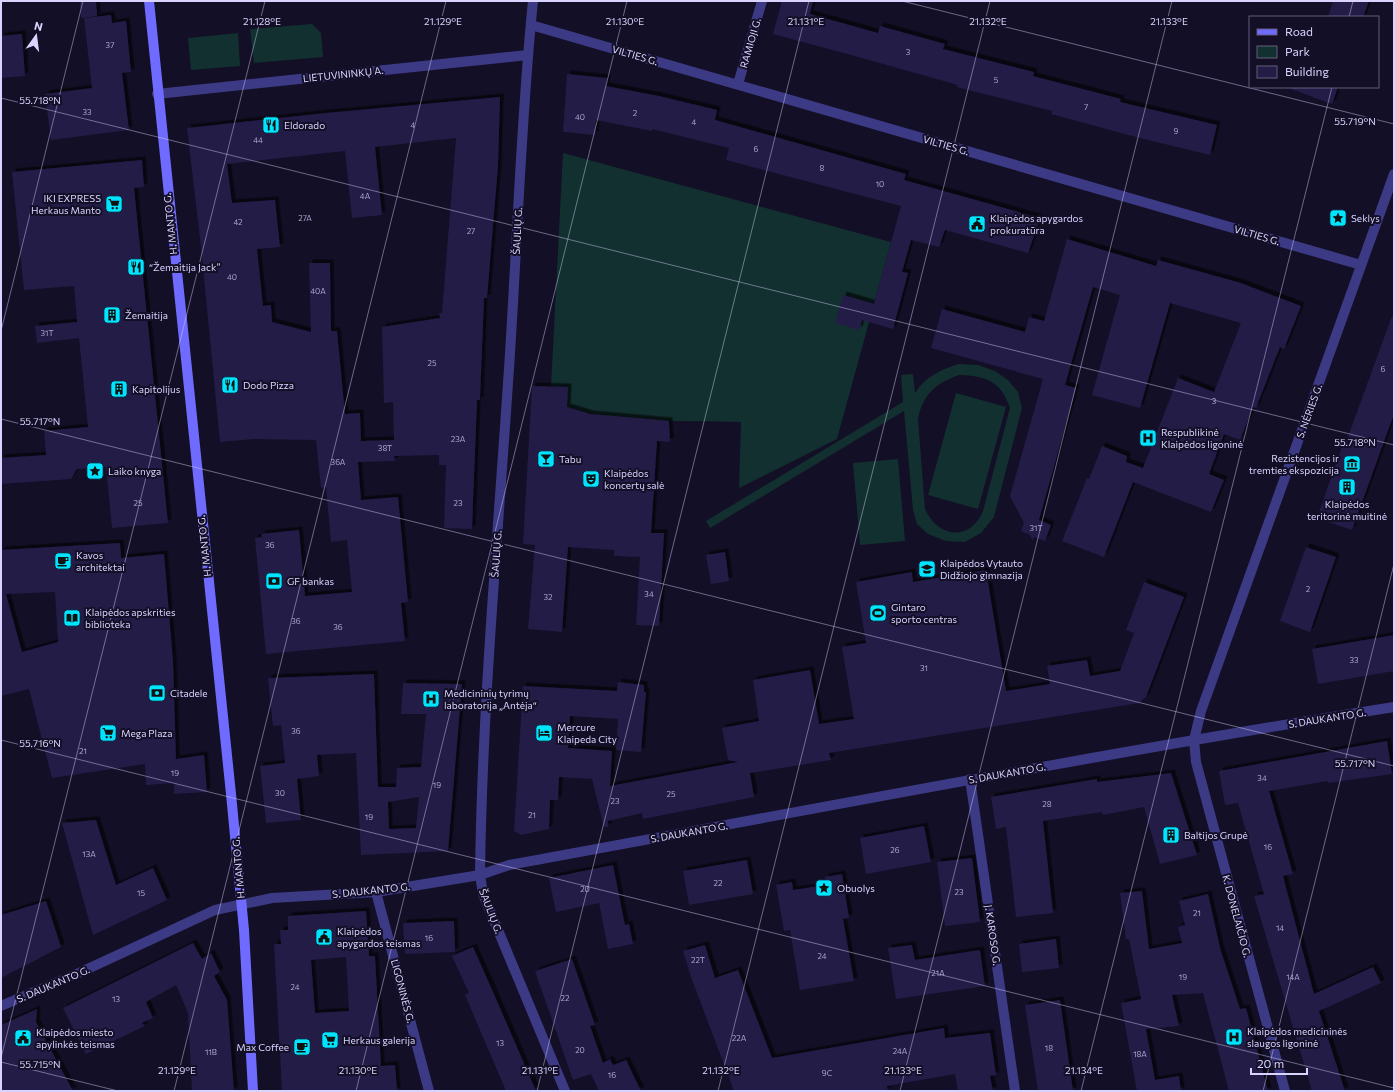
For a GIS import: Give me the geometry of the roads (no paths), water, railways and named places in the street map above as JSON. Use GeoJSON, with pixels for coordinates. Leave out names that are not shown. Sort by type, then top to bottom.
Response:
{"type":"FeatureCollection","features":[{"type":"Feature","properties":{"kind":"main road","name":"H. MANTO G."},"geometry":{"type":"LineString","coordinates":[[149,1],[157,94],[242,904],[253,1091]]}},
{"type":"Feature","properties":{"kind":"street","name":"ŠAULIŲ G."},"geometry":{"type":"LineString","coordinates":[[533,1],[528,55],[490,647],[480,875],[483,894],[565,1091]]}},
{"type":"Feature","properties":{"kind":"street","name":"RAMIOJI G."},"geometry":{"type":"LineString","coordinates":[[738,84],[762,1]]}},
{"type":"Feature","properties":{"kind":"street","name":"VILTIES G."},"geometry":{"type":"LineString","coordinates":[[531,25],[1362,265]]}},
{"type":"Feature","properties":{"kind":"street","name":"LIETUVININKŲ A."},"geometry":{"type":"LineString","coordinates":[[157,94],[528,55]]}},
{"type":"Feature","properties":{"kind":"street","name":"S. NĖRIES G."},"geometry":{"type":"LineString","coordinates":[[1194,740],[1201,711],[1394,174]]}},
{"type":"Feature","properties":{"kind":"street","name":"S. DAUKANTO G."},"geometry":{"type":"LineString","coordinates":[[1,1006],[81,972],[215,910],[242,904],[272,898],[376,892],[480,875],[510,865],[770,818],[970,779],[1394,707]]}},
{"type":"Feature","properties":{"kind":"street","name":"K. DONELAIČIO G."},"geometry":{"type":"LineString","coordinates":[[1194,740],[1200,777],[1285,1091]]}},
{"type":"Feature","properties":{"kind":"street","name":"J. KAROSO G."},"geometry":{"type":"LineString","coordinates":[[970,779],[1015,1091]]}},
{"type":"Feature","properties":{"kind":"street","name":"LIGONINĖS G."},"geometry":{"type":"LineString","coordinates":[[376,892],[430,1091]]}},
{"type":"Feature","properties":{"kind":"place","name":"Eldorado"},"geometry":{"type":"Point","coordinates":[271,125]}},
{"type":"Feature","properties":{"kind":"place","name":"IKI EXPRESS Herkaus Manto"},"geometry":{"type":"Point","coordinates":[114,204]}},
{"type":"Feature","properties":{"kind":"place","name":"Seklys"},"geometry":{"type":"Point","coordinates":[1338,218]}},
{"type":"Feature","properties":{"kind":"place","name":"Klaipėdos apygardos prokuratūra"},"geometry":{"type":"Point","coordinates":[977,224]}},
{"type":"Feature","properties":{"kind":"place","name":"“Žemaitija Jack”"},"geometry":{"type":"Point","coordinates":[136,267]}},
{"type":"Feature","properties":{"kind":"place","name":"Žemaitija"},"geometry":{"type":"Point","coordinates":[112,315]}},
{"type":"Feature","properties":{"kind":"place","name":"Dodo Pizza"},"geometry":{"type":"Point","coordinates":[230,385]}},
{"type":"Feature","properties":{"kind":"place","name":"Kapitolijus"},"geometry":{"type":"Point","coordinates":[119,389]}},
{"type":"Feature","properties":{"kind":"place","name":"Respublikinė Klaipėdos ligoninė"},"geometry":{"type":"Point","coordinates":[1148,438]}},
{"type":"Feature","properties":{"kind":"place","name":"Tabu"},"geometry":{"type":"Point","coordinates":[546,459]}},
{"type":"Feature","properties":{"kind":"place","name":"Rezistencijos ir tremties ekspozicija"},"geometry":{"type":"Point","coordinates":[1352,464]}},
{"type":"Feature","properties":{"kind":"place","name":"Laiko knyga"},"geometry":{"type":"Point","coordinates":[95,471]}},
{"type":"Feature","properties":{"kind":"place","name":"Klaipėdos koncertų salė"},"geometry":{"type":"Point","coordinates":[591,479]}},
{"type":"Feature","properties":{"kind":"place","name":"Klaipėdos teritorinė muitinė"},"geometry":{"type":"Point","coordinates":[1347,487]}},
{"type":"Feature","properties":{"kind":"place","name":"Kavos architektai"},"geometry":{"type":"Point","coordinates":[63,561]}},
{"type":"Feature","properties":{"kind":"place","name":"Klaipėdos Vytauto Didžiojo gimnazija"},"geometry":{"type":"Point","coordinates":[927,569]}},
{"type":"Feature","properties":{"kind":"place","name":"GF bankas"},"geometry":{"type":"Point","coordinates":[274,581]}},
{"type":"Feature","properties":{"kind":"place","name":"Gintaro sporto centras"},"geometry":{"type":"Point","coordinates":[878,613]}},
{"type":"Feature","properties":{"kind":"place","name":"Klaipėdos apskrities biblioteka"},"geometry":{"type":"Point","coordinates":[72,618]}},
{"type":"Feature","properties":{"kind":"place","name":"Citadele"},"geometry":{"type":"Point","coordinates":[157,693]}},
{"type":"Feature","properties":{"kind":"place","name":"Medicininių tyrimų laboratorija „Antėja“"},"geometry":{"type":"Point","coordinates":[431,699]}},
{"type":"Feature","properties":{"kind":"place","name":"Mega Plaza"},"geometry":{"type":"Point","coordinates":[108,733]}},
{"type":"Feature","properties":{"kind":"place","name":"Mercure Klaipeda City"},"geometry":{"type":"Point","coordinates":[544,733]}},
{"type":"Feature","properties":{"kind":"place","name":"Baltijos Grupė"},"geometry":{"type":"Point","coordinates":[1171,835]}},
{"type":"Feature","properties":{"kind":"place","name":"Obuolys"},"geometry":{"type":"Point","coordinates":[824,888]}},
{"type":"Feature","properties":{"kind":"place","name":"Klaipėdos apygardos teismas"},"geometry":{"type":"Point","coordinates":[324,937]}},
{"type":"Feature","properties":{"kind":"place","name":"Klaipėdos medicininės slaugos ligoninė"},"geometry":{"type":"Point","coordinates":[1234,1037]}},
{"type":"Feature","properties":{"kind":"place","name":"Klaipėdos miesto apylinkės teismas"},"geometry":{"type":"Point","coordinates":[23,1038]}},
{"type":"Feature","properties":{"kind":"place","name":"Herkaus galerija"},"geometry":{"type":"Point","coordinates":[330,1040]}},
{"type":"Feature","properties":{"kind":"place","name":"Max Coffee"},"geometry":{"type":"Point","coordinates":[302,1047]}}]}
